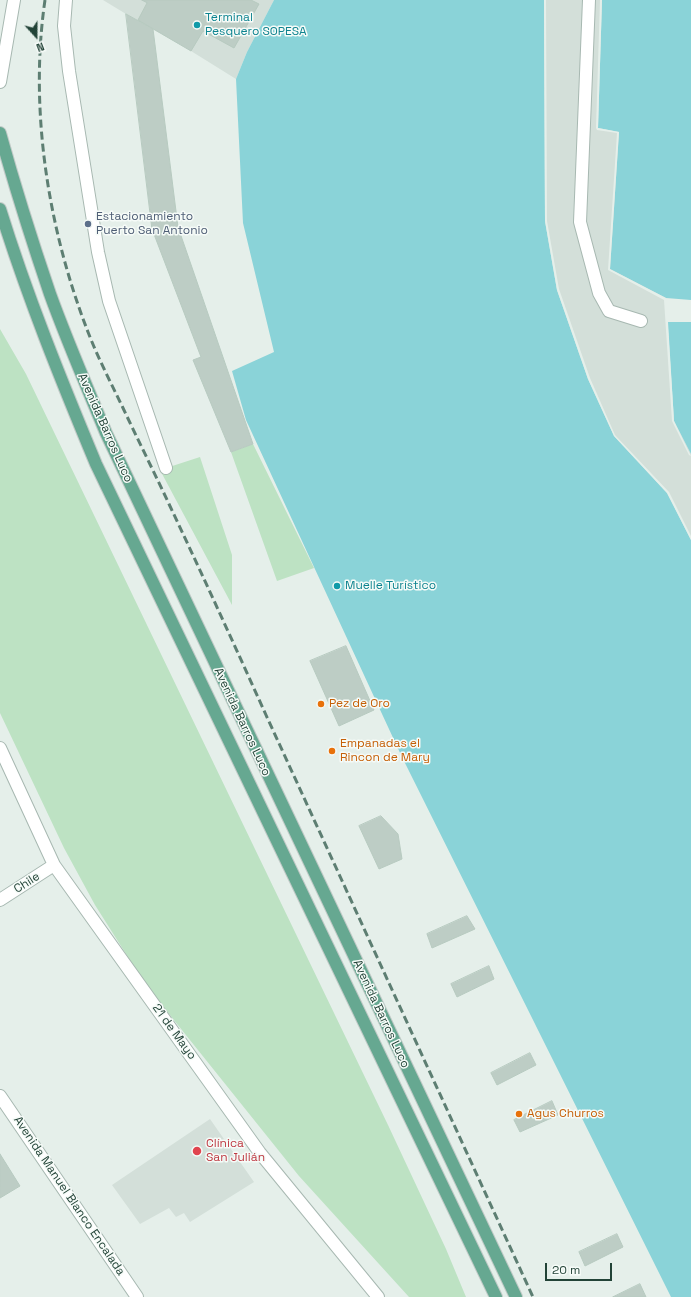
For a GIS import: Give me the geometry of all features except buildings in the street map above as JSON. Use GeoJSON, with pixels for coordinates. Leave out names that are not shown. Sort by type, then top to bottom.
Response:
{"type":"FeatureCollection","features":[{"type":"Feature","properties":{"kind":"main road","name":"Avenida Barros Luco"},"geometry":{"type":"LineString","coordinates":[[0,134],[28,228],[51,295],[77,364],[106,433],[516,1297]]}},
{"type":"Feature","properties":{"kind":"main road","name":"Avenida Barros Luco"},"geometry":{"type":"LineString","coordinates":[[0,209],[3,225],[47,344],[96,464],[496,1297]]}},
{"type":"Feature","properties":{"kind":"street"},"geometry":{"type":"LineString","coordinates":[[0,82],[14,0]]}},
{"type":"Feature","properties":{"kind":"street"},"geometry":{"type":"LineString","coordinates":[[66,0],[64,26],[69,71],[101,266],[109,301],[166,468]]}},
{"type":"Feature","properties":{"kind":"street"},"geometry":{"type":"LineString","coordinates":[[589,0],[580,222],[599,293],[609,311],[641,321]]}},
{"type":"Feature","properties":{"kind":"street","name":"21 de Mayo"},"geometry":{"type":"LineString","coordinates":[[0,748],[54,865],[260,1153],[378,1297]]}},
{"type":"Feature","properties":{"kind":"street","name":"Chile"},"geometry":{"type":"LineString","coordinates":[[0,900],[54,865]]}},
{"type":"Feature","properties":{"kind":"street","name":"Avenida Manuel Blanco Encalada"},"geometry":{"type":"LineString","coordinates":[[0,1096],[138,1297]]}},
{"type":"Feature","properties":{"kind":"shaded area","name":"Terminal Pesquero SOPESA"},"geometry":{"type":"Polygon","coordinates":[[[103,0],[274,0],[247,52],[236,79],[103,0]]]}},
{"type":"Feature","properties":{"kind":"shaded area"},"geometry":{"type":"Polygon","coordinates":[[[544,0],[602,0],[598,128],[619,132],[666,298],[674,421],[691,454],[691,540],[667,493],[614,436],[588,379],[557,290],[545,221],[544,0]]]}},
{"type":"Feature","properties":{"kind":"shaded area","name":"Clínica San Julián"},"geometry":{"type":"Polygon","coordinates":[[[210,1119],[254,1182],[190,1222],[184,1213],[176,1217],[169,1208],[140,1224],[112,1185],[210,1119]]]}},
{"type":"Feature","properties":{"kind":"green space"},"geometry":{"type":"Polygon","coordinates":[[[0,329],[26,374],[388,1125],[446,1249],[466,1297],[409,1297],[299,1176],[145,984],[95,905],[64,848],[0,713],[0,329]]]}},
{"type":"Feature","properties":{"kind":"green space"},"geometry":{"type":"Polygon","coordinates":[[[253,444],[314,568],[277,581],[231,452],[253,444]]]}},
{"type":"Feature","properties":{"kind":"green space"},"geometry":{"type":"Polygon","coordinates":[[[200,457],[232,555],[232,605],[160,470],[200,457]]]}},
{"type":"Feature","properties":{"kind":"water"},"geometry":{"type":"Polygon","coordinates":[[[274,0],[544,0],[545,221],[557,290],[588,379],[614,436],[667,493],[691,540],[691,1297],[671,1297],[401,755],[246,420],[232,371],[274,352],[243,223],[236,79],[247,52],[274,0]]]}},
{"type":"Feature","properties":{"kind":"water"},"geometry":{"type":"Polygon","coordinates":[[[602,0],[691,0],[691,454],[674,421],[666,298],[610,269],[619,132],[598,128],[602,0]]]}},
{"type":"Feature","properties":{"kind":"pier"},"geometry":{"type":"Polygon","coordinates":[[[544,0],[546,0],[547,221],[559,289],[590,378],[615,435],[669,492],[691,536],[691,540],[667,493],[614,436],[588,379],[557,290],[545,221],[544,0]]]}},
{"type":"Feature","properties":{"kind":"pier"},"geometry":{"type":"Polygon","coordinates":[[[600,0],[602,0],[598,128],[619,132],[610,269],[666,298],[691,300],[691,322],[668,322],[674,421],[691,456],[689,455],[672,421],[664,300],[608,270],[617,133],[597,130],[596,128],[600,0]]]}},
{"type":"Feature","properties":{"kind":"railway"},"geometry":{"type":"LineString","coordinates":[[45,0],[39,83],[41,126],[46,168],[62,252],[74,293],[88,332],[206,583],[533,1297]]}},
{"type":"Feature","properties":{"kind":"place","name":"Terminal Pesquero SOPESA"},"geometry":{"type":"Point","coordinates":[197,25]}},
{"type":"Feature","properties":{"kind":"place","name":"Estacionamiento Puerto San Antonio"},"geometry":{"type":"Point","coordinates":[88,224]}},
{"type":"Feature","properties":{"kind":"place","name":"Muelle Turístico"},"geometry":{"type":"Point","coordinates":[337,586]}},
{"type":"Feature","properties":{"kind":"place","name":"Pez de Oro"},"geometry":{"type":"Point","coordinates":[321,704]}},
{"type":"Feature","properties":{"kind":"place","name":"Empanadas el Rincon de Mary"},"geometry":{"type":"Point","coordinates":[332,751]}},
{"type":"Feature","properties":{"kind":"place","name":"Agus Churros"},"geometry":{"type":"Point","coordinates":[519,1114]}},
{"type":"Feature","properties":{"kind":"place","name":"Clínica San Julián"},"geometry":{"type":"Point","coordinates":[197,1151]}}]}
